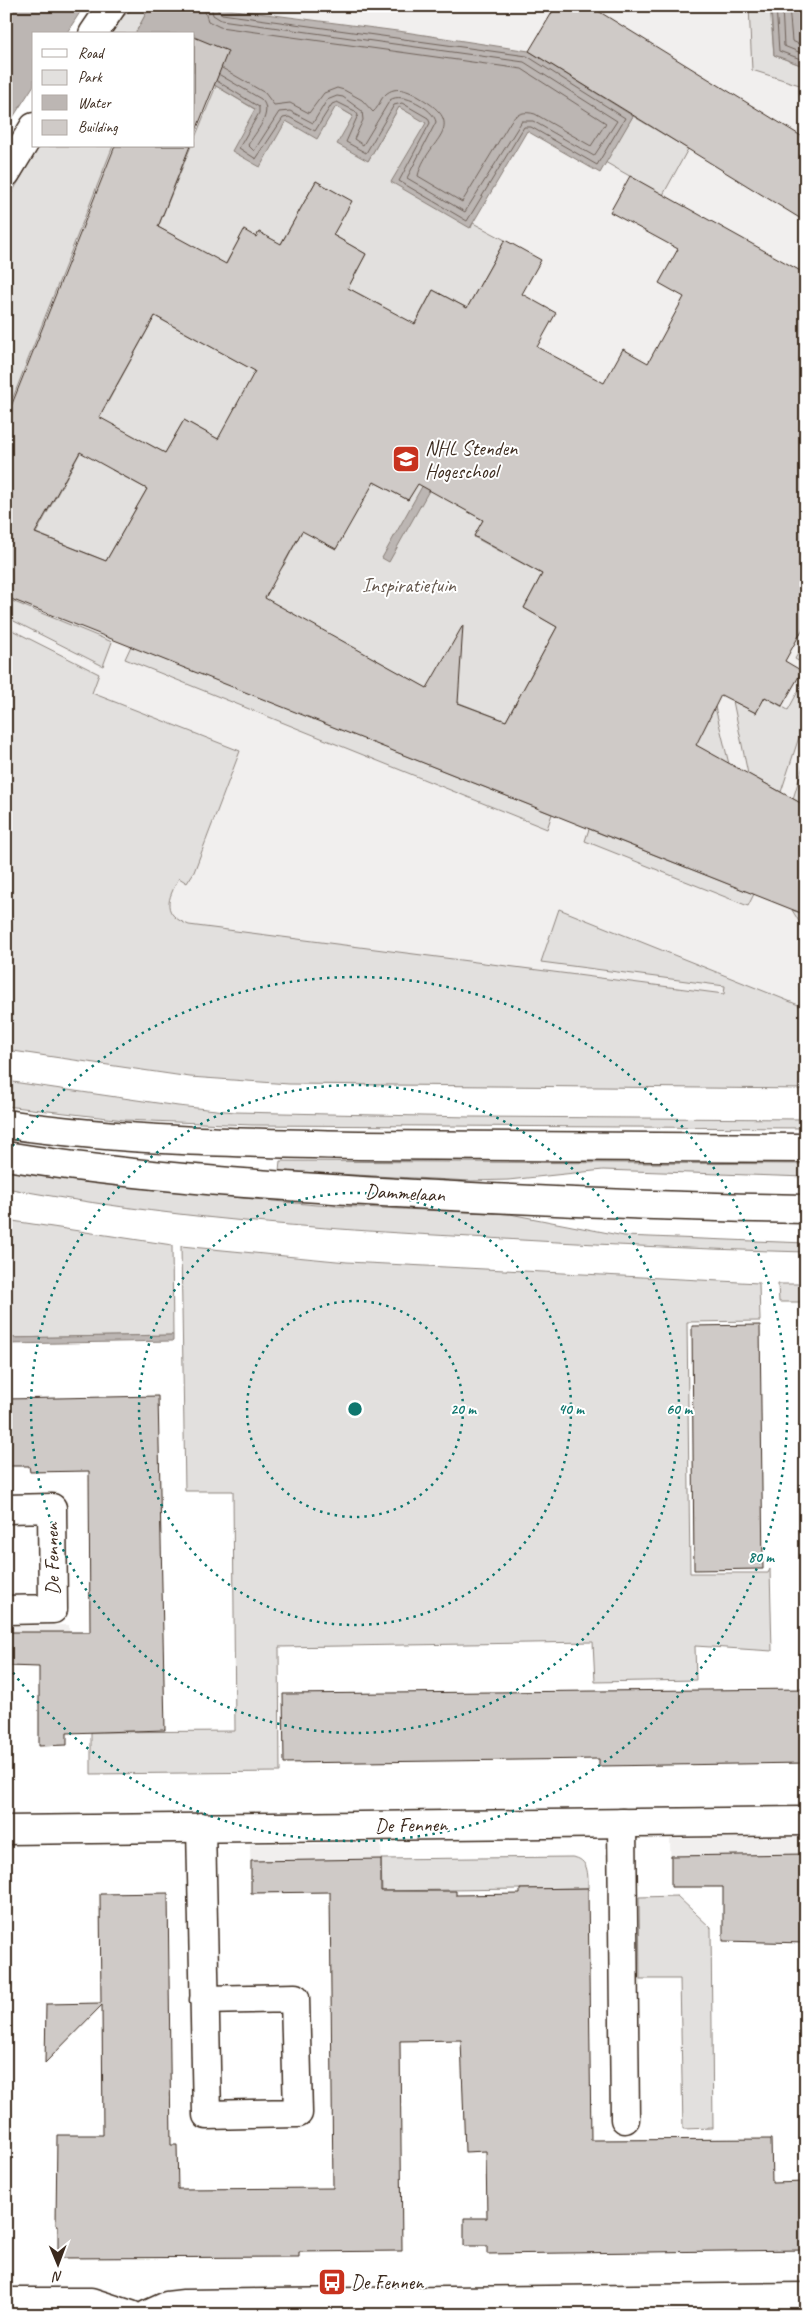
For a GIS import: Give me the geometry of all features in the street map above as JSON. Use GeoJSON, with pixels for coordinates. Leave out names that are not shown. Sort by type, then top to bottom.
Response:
{"type":"FeatureCollection","features":[{"type":"Feature","properties":{"kind":"street"},"geometry":{"type":"LineString","coordinates":[[94,32],[112,6]]}},
{"type":"Feature","properties":{"kind":"street"},"geometry":{"type":"LineString","coordinates":[[6,173],[32,130]]}},
{"type":"Feature","properties":{"kind":"street"},"geometry":{"type":"LineString","coordinates":[[6,1124],[64,1132],[174,1141],[806,1148]]}},
{"type":"Feature","properties":{"kind":"street","name":"Dammelaan"},"geometry":{"type":"LineString","coordinates":[[6,1156],[78,1168],[215,1182],[502,1198],[806,1209]]}},
{"type":"Feature","properties":{"kind":"street","name":"De Fennen"},"geometry":{"type":"LineString","coordinates":[[6,1509],[52,1508],[53,1609],[6,1610]]}},
{"type":"Feature","properties":{"kind":"street","name":"De Fennen"},"geometry":{"type":"LineString","coordinates":[[6,1830],[806,1821]]}},
{"type":"Feature","properties":{"kind":"street"},"geometry":{"type":"LineString","coordinates":[[622,1823],[625,2119]]}},
{"type":"Feature","properties":{"kind":"street"},"geometry":{"type":"LineString","coordinates":[[200,1827],[204,2000],[207,2115],[298,2113],[296,1998],[204,2000]]}},
{"type":"Feature","properties":{"kind":"street"},"geometry":{"type":"LineString","coordinates":[[147,2315],[167,2306],[184,2304],[806,2297]]}},
{"type":"Feature","properties":{"kind":"street"},"geometry":{"type":"LineString","coordinates":[[6,2302],[91,2302],[131,2315]]}},
{"type":"Feature","properties":{"kind":"shaded area","name":"NHL Stenden Hogeschool"},"geometry":{"type":"Polygon","coordinates":[[[135,6],[806,6],[806,1089],[289,1084],[190,1077],[6,708],[6,209],[42,148],[195,148],[195,32],[116,32],[135,6]]]}},
{"type":"Feature","properties":{"kind":"shaded area"},"geometry":{"type":"Polygon","coordinates":[[[69,1625],[70,1665],[6,1666],[6,1626],[69,1625]]]}},
{"type":"Feature","properties":{"kind":"shaded area"},"geometry":{"type":"Polygon","coordinates":[[[806,1837],[806,1886],[671,1888],[670,1839],[806,1837]]]}},
{"type":"Feature","properties":{"kind":"shaded area"},"geometry":{"type":"Polygon","coordinates":[[[381,1843],[382,1891],[251,1894],[250,1844],[381,1843]]]}},
{"type":"Feature","properties":{"kind":"green space"},"geometry":{"type":"Polygon","coordinates":[[[150,6],[136,32],[111,32],[118,22],[131,10],[150,6]]]}},
{"type":"Feature","properties":{"kind":"green space"},"geometry":{"type":"Polygon","coordinates":[[[749,6],[770,6],[774,55],[806,67],[806,87],[752,70],[749,6]]]}},
{"type":"Feature","properties":{"kind":"green space"},"geometry":{"type":"Polygon","coordinates":[[[216,86],[256,110],[286,121],[336,106],[353,116],[368,161],[399,107],[426,122],[471,228],[473,223],[505,240],[467,308],[433,290],[396,358],[364,341],[382,306],[348,288],[366,254],[333,235],[351,201],[316,181],[278,249],[271,239],[259,232],[256,237],[244,231],[225,265],[158,227],[190,148],[195,148],[195,138],[216,86]]]}},
{"type":"Feature","properties":{"kind":"green space"},"geometry":{"type":"Polygon","coordinates":[[[633,116],[688,149],[663,195],[605,162],[633,116]]]}},
{"type":"Feature","properties":{"kind":"green space"},"geometry":{"type":"Polygon","coordinates":[[[38,148],[112,148],[6,415],[6,203],[38,148]]]}},
{"type":"Feature","properties":{"kind":"green space"},"geometry":{"type":"Polygon","coordinates":[[[155,316],[281,385],[218,439],[184,420],[165,453],[131,435],[112,470],[147,489],[106,561],[36,533],[155,316]]]}},
{"type":"Feature","properties":{"kind":"green space","name":"Inspiratietuin"},"geometry":{"type":"Polygon","coordinates":[[[428,466],[450,501],[483,520],[474,537],[542,574],[524,608],[557,627],[506,721],[441,696],[258,595],[284,565],[302,531],[374,482],[408,500],[428,466]]]}},
{"type":"Feature","properties":{"kind":"green space"},"geometry":{"type":"Polygon","coordinates":[[[7,599],[112,642],[103,666],[6,617],[7,599]]]}},
{"type":"Feature","properties":{"kind":"green space"},"geometry":{"type":"Polygon","coordinates":[[[6,627],[99,674],[92,693],[240,751],[194,872],[187,883],[179,878],[172,893],[169,906],[170,911],[180,921],[189,925],[724,994],[725,986],[541,962],[559,909],[806,1008],[806,1089],[289,1084],[190,1077],[6,1050],[6,627]]]}},
{"type":"Feature","properties":{"kind":"green space"},"geometry":{"type":"Polygon","coordinates":[[[806,639],[806,665],[795,659],[806,639]]]}},
{"type":"Feature","properties":{"kind":"green space"},"geometry":{"type":"Polygon","coordinates":[[[131,646],[552,814],[547,829],[125,659],[131,646]]]}},
{"type":"Feature","properties":{"kind":"green space"},"geometry":{"type":"Polygon","coordinates":[[[806,677],[806,716],[781,792],[748,774],[733,701],[756,713],[765,697],[788,710],[806,677]]]}},
{"type":"Feature","properties":{"kind":"green space"},"geometry":{"type":"Polygon","coordinates":[[[715,707],[729,764],[695,745],[715,707]]]}},
{"type":"Feature","properties":{"kind":"green space"},"geometry":{"type":"Polygon","coordinates":[[[806,756],[806,806],[793,799],[806,756]]]}},
{"type":"Feature","properties":{"kind":"green space"},"geometry":{"type":"Polygon","coordinates":[[[589,829],[754,894],[748,906],[585,841],[589,829]]]}},
{"type":"Feature","properties":{"kind":"green space"},"geometry":{"type":"Polygon","coordinates":[[[792,910],[806,915],[806,929],[803,928],[792,910]]]}},
{"type":"Feature","properties":{"kind":"green space"},"geometry":{"type":"Polygon","coordinates":[[[6,1081],[178,1106],[235,1112],[470,1117],[806,1119],[806,1128],[252,1125],[124,1120],[6,1106],[6,1081]]]}},
{"type":"Feature","properties":{"kind":"green space"},"geometry":{"type":"Polygon","coordinates":[[[280,1161],[806,1164],[806,1177],[603,1170],[508,1180],[471,1181],[279,1171],[280,1161]]]}},
{"type":"Feature","properties":{"kind":"green space"},"geometry":{"type":"Polygon","coordinates":[[[6,1165],[233,1197],[316,1205],[510,1214],[624,1236],[806,1243],[806,1252],[638,1246],[413,1234],[296,1226],[180,1214],[122,1207],[6,1188],[6,1165]]]}},
{"type":"Feature","properties":{"kind":"green space"},"geometry":{"type":"Polygon","coordinates":[[[6,1220],[172,1245],[173,1335],[6,1338],[6,1220]]]}},
{"type":"Feature","properties":{"kind":"green space"},"geometry":{"type":"Polygon","coordinates":[[[181,1246],[347,1262],[759,1283],[760,1321],[687,1322],[690,1573],[768,1573],[770,1569],[772,1651],[695,1646],[696,1680],[595,1682],[593,1642],[279,1647],[280,1772],[91,1774],[91,1732],[235,1731],[233,1491],[185,1491],[181,1246]]]}},
{"type":"Feature","properties":{"kind":"green space"},"geometry":{"type":"Polygon","coordinates":[[[778,1284],[806,1284],[806,1302],[779,1302],[778,1284]]]}},
{"type":"Feature","properties":{"kind":"green space"},"geometry":{"type":"Polygon","coordinates":[[[578,1858],[585,1864],[588,1888],[382,1891],[381,1859],[578,1858]]]}},
{"type":"Feature","properties":{"kind":"green space"},"geometry":{"type":"Polygon","coordinates":[[[677,1896],[711,1928],[713,2128],[683,2129],[680,1979],[640,1979],[639,1897],[677,1896]]]}},
{"type":"Feature","properties":{"kind":"water"},"geometry":{"type":"Polygon","coordinates":[[[6,6],[84,6],[67,32],[32,32],[32,88],[6,128],[6,6]]]}},
{"type":"Feature","properties":{"kind":"water"},"geometry":{"type":"Polygon","coordinates":[[[150,6],[204,6],[405,32],[529,51],[633,116],[600,173],[527,131],[470,228],[391,182],[426,123],[399,107],[368,161],[337,144],[353,116],[336,106],[317,139],[286,121],[260,167],[232,151],[255,109],[195,74],[195,32],[136,32],[150,6]]]}},
{"type":"Feature","properties":{"kind":"water"},"geometry":{"type":"Polygon","coordinates":[[[778,6],[806,6],[806,67],[774,55],[771,8],[778,6]]]}},
{"type":"Feature","properties":{"kind":"water"},"geometry":{"type":"Polygon","coordinates":[[[424,483],[431,487],[389,562],[382,558],[424,483]]]}},
{"type":"Feature","properties":{"kind":"water"},"geometry":{"type":"Polygon","coordinates":[[[173,1335],[173,1341],[6,1344],[6,1338],[173,1335]]]}},
{"type":"Feature","properties":{"kind":"building"},"geometry":{"type":"Polygon","coordinates":[[[556,6],[590,6],[806,139],[806,222],[529,51],[556,6]]]}},
{"type":"Feature","properties":{"kind":"building"},"geometry":{"type":"Polygon","coordinates":[[[195,37],[228,51],[195,133],[195,37]]]}},
{"type":"Feature","properties":{"kind":"building"},"geometry":{"type":"Polygon","coordinates":[[[114,148],[189,148],[158,227],[226,264],[244,230],[256,237],[259,232],[281,244],[316,181],[352,201],[333,235],[366,254],[348,288],[415,324],[433,290],[467,308],[505,240],[541,260],[522,294],[556,313],[537,347],[604,383],[623,349],[648,363],[684,297],[659,283],[678,249],[610,212],[630,176],[806,274],[806,623],[785,661],[802,671],[782,706],[765,697],[756,713],[721,695],[696,745],[806,806],[806,915],[6,597],[6,419],[114,148]],[[155,316],[99,417],[165,453],[184,420],[218,439],[255,371],[155,316]],[[80,452],[35,533],[106,561],[147,489],[80,452]],[[374,482],[336,549],[302,531],[265,598],[427,688],[463,625],[458,703],[506,721],[557,627],[524,608],[542,574],[474,536],[483,520],[418,484],[408,500],[374,482]]]}},
{"type":"Feature","properties":{"kind":"building"},"geometry":{"type":"Polygon","coordinates":[[[760,1325],[763,1569],[694,1570],[692,1326],[760,1325]]]}},
{"type":"Feature","properties":{"kind":"building"},"geometry":{"type":"Polygon","coordinates":[[[158,1396],[165,1730],[67,1733],[67,1745],[39,1746],[39,1667],[6,1666],[6,1632],[90,1632],[89,1471],[30,1472],[29,1466],[6,1466],[6,1399],[158,1396]]]}},
{"type":"Feature","properties":{"kind":"building"},"geometry":{"type":"Polygon","coordinates":[[[806,1689],[806,1763],[599,1766],[599,1759],[284,1763],[283,1694],[806,1689]]]}},
{"type":"Feature","properties":{"kind":"building"},"geometry":{"type":"Polygon","coordinates":[[[806,1854],[806,1943],[723,1941],[723,1887],[671,1887],[671,1856],[806,1854]]]}},
{"type":"Feature","properties":{"kind":"building"},"geometry":{"type":"Polygon","coordinates":[[[381,1859],[381,1891],[456,1891],[456,1895],[520,1894],[520,1889],[588,1888],[591,2140],[771,2139],[772,2183],[806,2182],[806,2250],[487,2254],[487,2246],[464,2246],[464,2218],[487,2218],[486,2151],[465,2152],[461,2040],[400,2041],[402,2251],[299,2252],[299,2257],[58,2258],[58,2225],[56,2225],[57,2135],[103,2135],[102,2005],[45,2063],[46,2004],[101,2003],[100,1894],[168,1893],[171,2145],[177,2145],[178,2189],[333,2188],[330,1892],[251,1893],[251,1861],[381,1859]]]}},
{"type":"Feature","properties":{"kind":"place","name":"NHL Stenden Hogeschool"},"geometry":{"type":"Point","coordinates":[406,459]}},
{"type":"Feature","properties":{"kind":"place","name":"De Fennen"},"geometry":{"type":"Point","coordinates":[332,2282]}}]}
